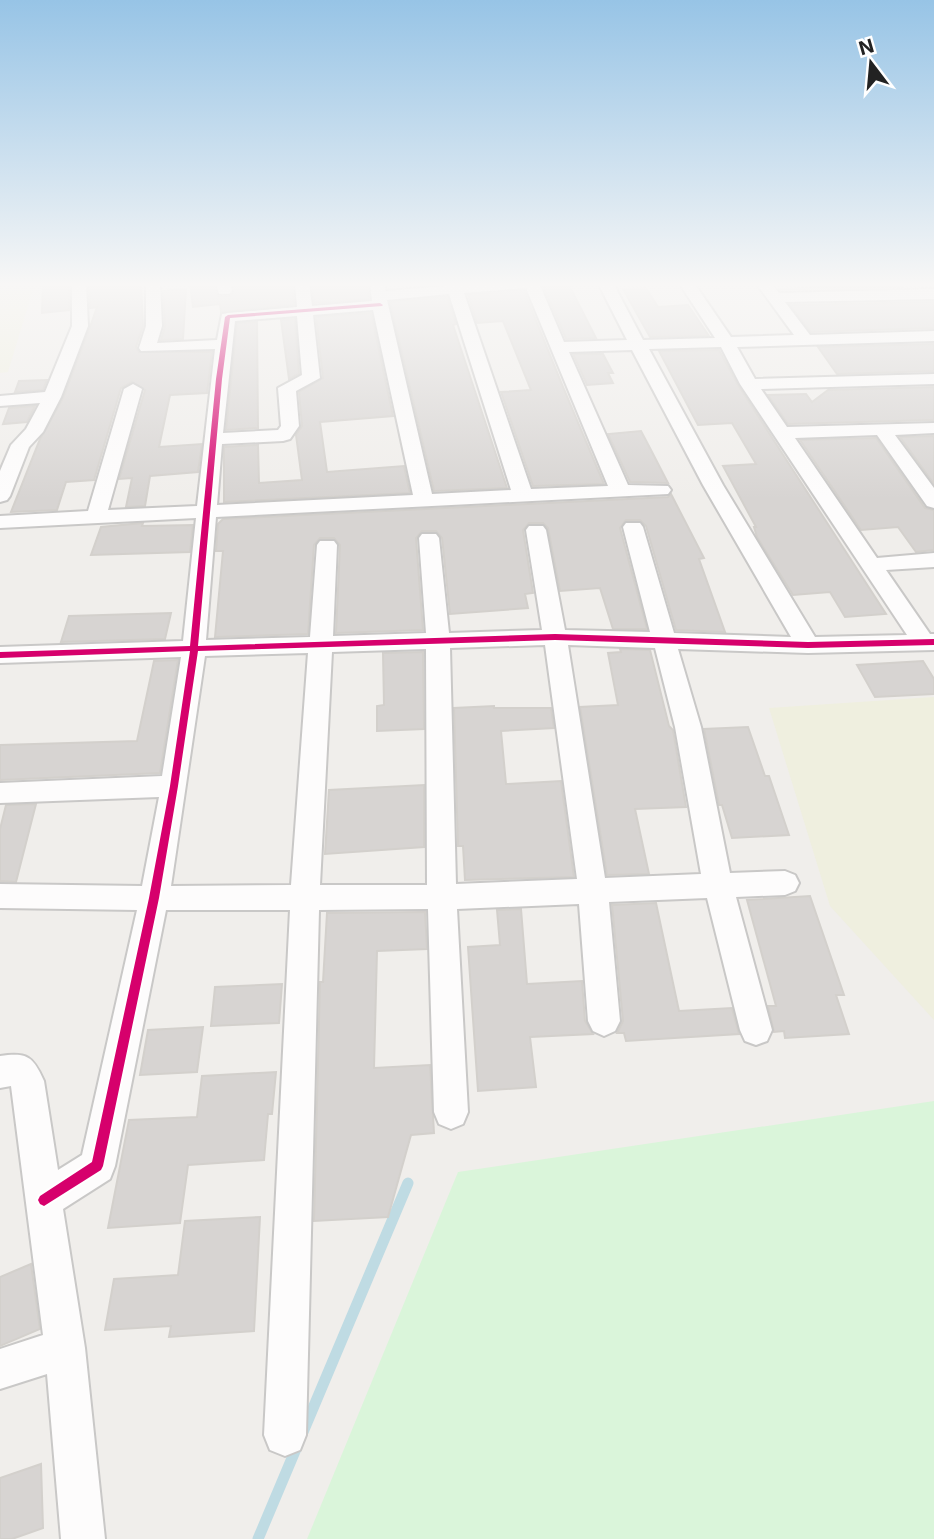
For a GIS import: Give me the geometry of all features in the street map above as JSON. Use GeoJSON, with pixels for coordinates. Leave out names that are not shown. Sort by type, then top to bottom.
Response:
{"type":"FeatureCollection","features":[{"type":"Feature","properties":{"kind":"street"},"geometry":{"type":"LineString","coordinates":[[0,496],[20,445],[34,432],[69,355]]}},
{"type":"Feature","properties":{"kind":"street"},"geometry":{"type":"LineString","coordinates":[[44,1200],[97,1166],[154,898],[174,786],[194,650],[213,439],[225,355]]}},
{"type":"Feature","properties":{"kind":"street"},"geometry":{"type":"LineString","coordinates":[[213,439],[283,435],[290,426],[287,388],[311,378],[309,355]]}},
{"type":"Feature","properties":{"kind":"street"},"geometry":{"type":"LineString","coordinates":[[393,355],[408,438],[424,500]]}},
{"type":"Feature","properties":{"kind":"street"},"geometry":{"type":"LineString","coordinates":[[476,355],[523,495]]}},
{"type":"Feature","properties":{"kind":"street"},"geometry":{"type":"LineString","coordinates":[[564,355],[621,490]]}},
{"type":"Feature","properties":{"kind":"street"},"geometry":{"type":"LineString","coordinates":[[643,355],[713,485],[808,645]]}},
{"type":"Feature","properties":{"kind":"street"},"geometry":{"type":"LineString","coordinates":[[733,355],[749,384],[872,565],[929,643]]}},
{"type":"Feature","properties":{"kind":"street"},"geometry":{"type":"LineString","coordinates":[[749,384],[934,379]]}},
{"type":"Feature","properties":{"kind":"street"},"geometry":{"type":"LineString","coordinates":[[96,517],[133,389]]}},
{"type":"Feature","properties":{"kind":"street"},"geometry":{"type":"LineString","coordinates":[[0,401],[52,397]]}},
{"type":"Feature","properties":{"kind":"street"},"geometry":{"type":"LineString","coordinates":[[783,433],[934,428]]}},
{"type":"Feature","properties":{"kind":"street"},"geometry":{"type":"LineString","coordinates":[[882,430],[934,502]]}},
{"type":"Feature","properties":{"kind":"street"},"geometry":{"type":"LineString","coordinates":[[0,446],[20,445]]}},
{"type":"Feature","properties":{"kind":"street"},"geometry":{"type":"LineString","coordinates":[[0,522],[661,490]]}},
{"type":"Feature","properties":{"kind":"street"},"geometry":{"type":"LineString","coordinates":[[633,527],[688,727],[718,886],[757,1030]]}},
{"type":"Feature","properties":{"kind":"street"},"geometry":{"type":"LineString","coordinates":[[536,530],[593,891],[604,1021]]}},
{"type":"Feature","properties":{"kind":"street"},"geometry":{"type":"LineString","coordinates":[[429,538],[438,643],[442,897],[451,1112]]}},
{"type":"Feature","properties":{"kind":"street"},"geometry":{"type":"LineString","coordinates":[[285,1435],[305,896],[327,545]]}},
{"type":"Feature","properties":{"kind":"street"},"geometry":{"type":"LineString","coordinates":[[872,565],[934,560]]}},
{"type":"Feature","properties":{"kind":"street"},"geometry":{"type":"LineString","coordinates":[[0,655],[438,643],[555,637],[808,645],[929,643]]}},
{"type":"Feature","properties":{"kind":"street"},"geometry":{"type":"LineString","coordinates":[[0,793],[174,786]]}},
{"type":"Feature","properties":{"kind":"street"},"geometry":{"type":"LineString","coordinates":[[0,895],[154,898],[442,897],[785,883]]}},
{"type":"Feature","properties":{"kind":"street"},"geometry":{"type":"LineString","coordinates":[[0,1072],[19,1069],[27,1081],[65,1348],[82,1539]]}},
{"type":"Feature","properties":{"kind":"street"},"geometry":{"type":"LineString","coordinates":[[0,1369],[65,1348]]}},
{"type":"Feature","properties":{"kind":"green space"},"geometry":{"type":"Polygon","coordinates":[[[0,355],[13,355],[8,372],[0,373],[0,355]]]}},
{"type":"Feature","properties":{"kind":"green space"},"geometry":{"type":"Polygon","coordinates":[[[934,697],[934,1020],[830,906],[769,708],[934,697]]]}},
{"type":"Feature","properties":{"kind":"green space"},"geometry":{"type":"Polygon","coordinates":[[[934,1101],[934,1539],[307,1539],[458,1172],[934,1101]]]}},
{"type":"Feature","properties":{"kind":"building"},"geometry":{"type":"Polygon","coordinates":[[[79,355],[212,355],[207,393],[170,395],[159,447],[202,444],[198,472],[150,476],[145,506],[126,507],[132,478],[119,479],[145,390],[132,382],[121,388],[94,480],[66,482],[57,510],[11,512],[40,439],[63,398],[79,355]]]}},
{"type":"Feature","properties":{"kind":"building"},"geometry":{"type":"Polygon","coordinates":[[[234,355],[257,355],[258,428],[226,430],[234,355]]]}},
{"type":"Feature","properties":{"kind":"building"},"geometry":{"type":"Polygon","coordinates":[[[286,355],[298,355],[299,374],[289,379],[286,355]]]}},
{"type":"Feature","properties":{"kind":"building"},"geometry":{"type":"Polygon","coordinates":[[[320,355],[380,355],[393,416],[320,422],[327,472],[404,466],[410,493],[224,502],[224,447],[258,445],[259,483],[302,480],[296,435],[302,426],[299,392],[323,378],[320,355]]]}},
{"type":"Feature","properties":{"kind":"building"},"geometry":{"type":"Polygon","coordinates":[[[402,355],[463,355],[507,488],[434,491],[402,355]]]}},
{"type":"Feature","properties":{"kind":"building"},"geometry":{"type":"Polygon","coordinates":[[[517,355],[550,355],[604,484],[533,486],[501,392],[531,390],[517,355]]]}},
{"type":"Feature","properties":{"kind":"building"},"geometry":{"type":"Polygon","coordinates":[[[573,355],[603,355],[613,373],[608,373],[613,383],[587,385],[573,355]]]}},
{"type":"Feature","properties":{"kind":"building"},"geometry":{"type":"Polygon","coordinates":[[[661,355],[722,355],[738,385],[886,614],[845,617],[830,592],[793,595],[757,537],[756,527],[723,466],[756,464],[732,423],[698,425],[661,355]]]}},
{"type":"Feature","properties":{"kind":"building"},"geometry":{"type":"Polygon","coordinates":[[[824,355],[934,355],[934,371],[837,374],[824,355]]]}},
{"type":"Feature","properties":{"kind":"building"},"geometry":{"type":"Polygon","coordinates":[[[47,380],[43,390],[15,392],[19,381],[47,380]]]}},
{"type":"Feature","properties":{"kind":"building"},"geometry":{"type":"Polygon","coordinates":[[[934,387],[934,420],[788,424],[768,395],[806,394],[812,402],[828,390],[934,387]]]}},
{"type":"Feature","properties":{"kind":"building"},"geometry":{"type":"Polygon","coordinates":[[[35,406],[27,422],[3,424],[9,408],[35,406]]]}},
{"type":"Feature","properties":{"kind":"building"},"geometry":{"type":"Polygon","coordinates":[[[641,431],[668,483],[630,482],[608,434],[641,431]]]}},
{"type":"Feature","properties":{"kind":"building"},"geometry":{"type":"Polygon","coordinates":[[[934,436],[934,484],[900,437],[934,436]]]}},
{"type":"Feature","properties":{"kind":"building"},"geometry":{"type":"Polygon","coordinates":[[[876,438],[925,508],[934,510],[934,550],[916,552],[898,527],[861,530],[800,440],[876,438]]]}},
{"type":"Feature","properties":{"kind":"building"},"geometry":{"type":"Polygon","coordinates":[[[671,494],[704,558],[699,559],[725,632],[676,630],[646,526],[640,520],[626,520],[620,528],[647,629],[613,629],[600,588],[560,591],[548,528],[543,523],[529,523],[523,530],[533,593],[525,594],[528,608],[450,614],[442,538],[436,531],[422,531],[416,538],[423,630],[336,633],[340,545],[334,538],[320,538],[314,545],[308,634],[215,637],[223,551],[216,551],[218,524],[223,519],[668,497],[671,494]]]}},
{"type":"Feature","properties":{"kind":"building"},"geometry":{"type":"Polygon","coordinates":[[[143,523],[142,526],[193,525],[190,552],[91,555],[101,527],[143,523]]]}},
{"type":"Feature","properties":{"kind":"building"},"geometry":{"type":"Polygon","coordinates":[[[171,613],[165,639],[61,642],[69,616],[171,613]]]}},
{"type":"Feature","properties":{"kind":"building"},"geometry":{"type":"Polygon","coordinates":[[[620,649],[650,650],[669,726],[673,730],[686,807],[635,809],[649,874],[607,875],[580,707],[618,705],[608,653],[621,652],[620,649]]]}},
{"type":"Feature","properties":{"kind":"building"},"geometry":{"type":"Polygon","coordinates":[[[423,652],[424,729],[377,731],[377,706],[384,705],[383,653],[423,652]]]}},
{"type":"Feature","properties":{"kind":"building"},"geometry":{"type":"Polygon","coordinates":[[[178,660],[160,773],[0,780],[0,745],[137,741],[154,661],[178,660]]]}},
{"type":"Feature","properties":{"kind":"building"},"geometry":{"type":"Polygon","coordinates":[[[923,661],[934,679],[934,694],[875,697],[857,665],[923,661]]]}},
{"type":"Feature","properties":{"kind":"building"},"geometry":{"type":"Polygon","coordinates":[[[454,708],[551,708],[554,728],[501,731],[506,784],[561,781],[574,877],[465,880],[463,846],[458,846],[454,708]]]}},
{"type":"Feature","properties":{"kind":"building"},"geometry":{"type":"Polygon","coordinates":[[[748,727],[765,776],[769,776],[789,835],[732,838],[722,805],[719,805],[704,729],[748,727]]]}},
{"type":"Feature","properties":{"kind":"building"},"geometry":{"type":"Polygon","coordinates":[[[424,785],[424,847],[325,854],[329,790],[424,785]]]}},
{"type":"Feature","properties":{"kind":"building"},"geometry":{"type":"Polygon","coordinates":[[[36,804],[16,882],[0,881],[0,829],[6,805],[36,804]]]}},
{"type":"Feature","properties":{"kind":"building"},"geometry":{"type":"Polygon","coordinates":[[[810,896],[844,995],[836,995],[849,1034],[785,1038],[784,1031],[774,1032],[768,1006],[776,1006],[747,900],[810,896]]]}},
{"type":"Feature","properties":{"kind":"building"},"geometry":{"type":"Polygon","coordinates":[[[656,903],[679,1011],[732,1008],[739,1034],[626,1041],[624,1033],[617,1033],[623,1021],[612,905],[656,903]]]}},
{"type":"Feature","properties":{"kind":"building"},"geometry":{"type":"Polygon","coordinates":[[[521,909],[527,984],[582,981],[585,1021],[593,1034],[530,1037],[536,1087],[478,1091],[468,947],[500,945],[497,910],[521,909]]]}},
{"type":"Feature","properties":{"kind":"building"},"geometry":{"type":"Polygon","coordinates":[[[425,912],[427,949],[377,951],[374,1068],[430,1065],[434,1133],[411,1135],[388,1217],[314,1221],[320,982],[323,982],[327,913],[425,912]]]}},
{"type":"Feature","properties":{"kind":"building"},"geometry":{"type":"Polygon","coordinates":[[[282,984],[279,1023],[211,1026],[215,987],[282,984]]]}},
{"type":"Feature","properties":{"kind":"building"},"geometry":{"type":"Polygon","coordinates":[[[203,1027],[197,1072],[140,1075],[148,1030],[203,1027]]]}},
{"type":"Feature","properties":{"kind":"building"},"geometry":{"type":"Polygon","coordinates":[[[276,1072],[272,1114],[268,1114],[264,1160],[188,1165],[180,1223],[108,1228],[129,1120],[197,1117],[202,1076],[276,1072]]]}},
{"type":"Feature","properties":{"kind":"building"},"geometry":{"type":"Polygon","coordinates":[[[260,1217],[254,1331],[169,1337],[171,1326],[105,1330],[114,1279],[178,1275],[185,1221],[260,1217]]]}},
{"type":"Feature","properties":{"kind":"building"},"geometry":{"type":"Polygon","coordinates":[[[31,1264],[40,1329],[0,1346],[0,1277],[31,1264]]]}},
{"type":"Feature","properties":{"kind":"building"},"geometry":{"type":"Polygon","coordinates":[[[41,1464],[43,1528],[12,1539],[0,1539],[0,1478],[41,1464]]]}},
{"type":"Feature","properties":{"kind":"waterway"},"geometry":{"type":"LineString","coordinates":[[303,1432],[408,1183]]}},
{"type":"Feature","properties":{"kind":"waterway"},"geometry":{"type":"LineString","coordinates":[[258,1539],[298,1444]]}},
{"type":"Feature","properties":{"kind":"cycle path"},"geometry":{"type":"LineString","coordinates":[[44,1200],[97,1166],[154,898],[194,650],[223,355]]}},
{"type":"Feature","properties":{"kind":"cycle path"},"geometry":{"type":"LineString","coordinates":[[0,655],[555,637],[808,645],[934,642]]}}]}
